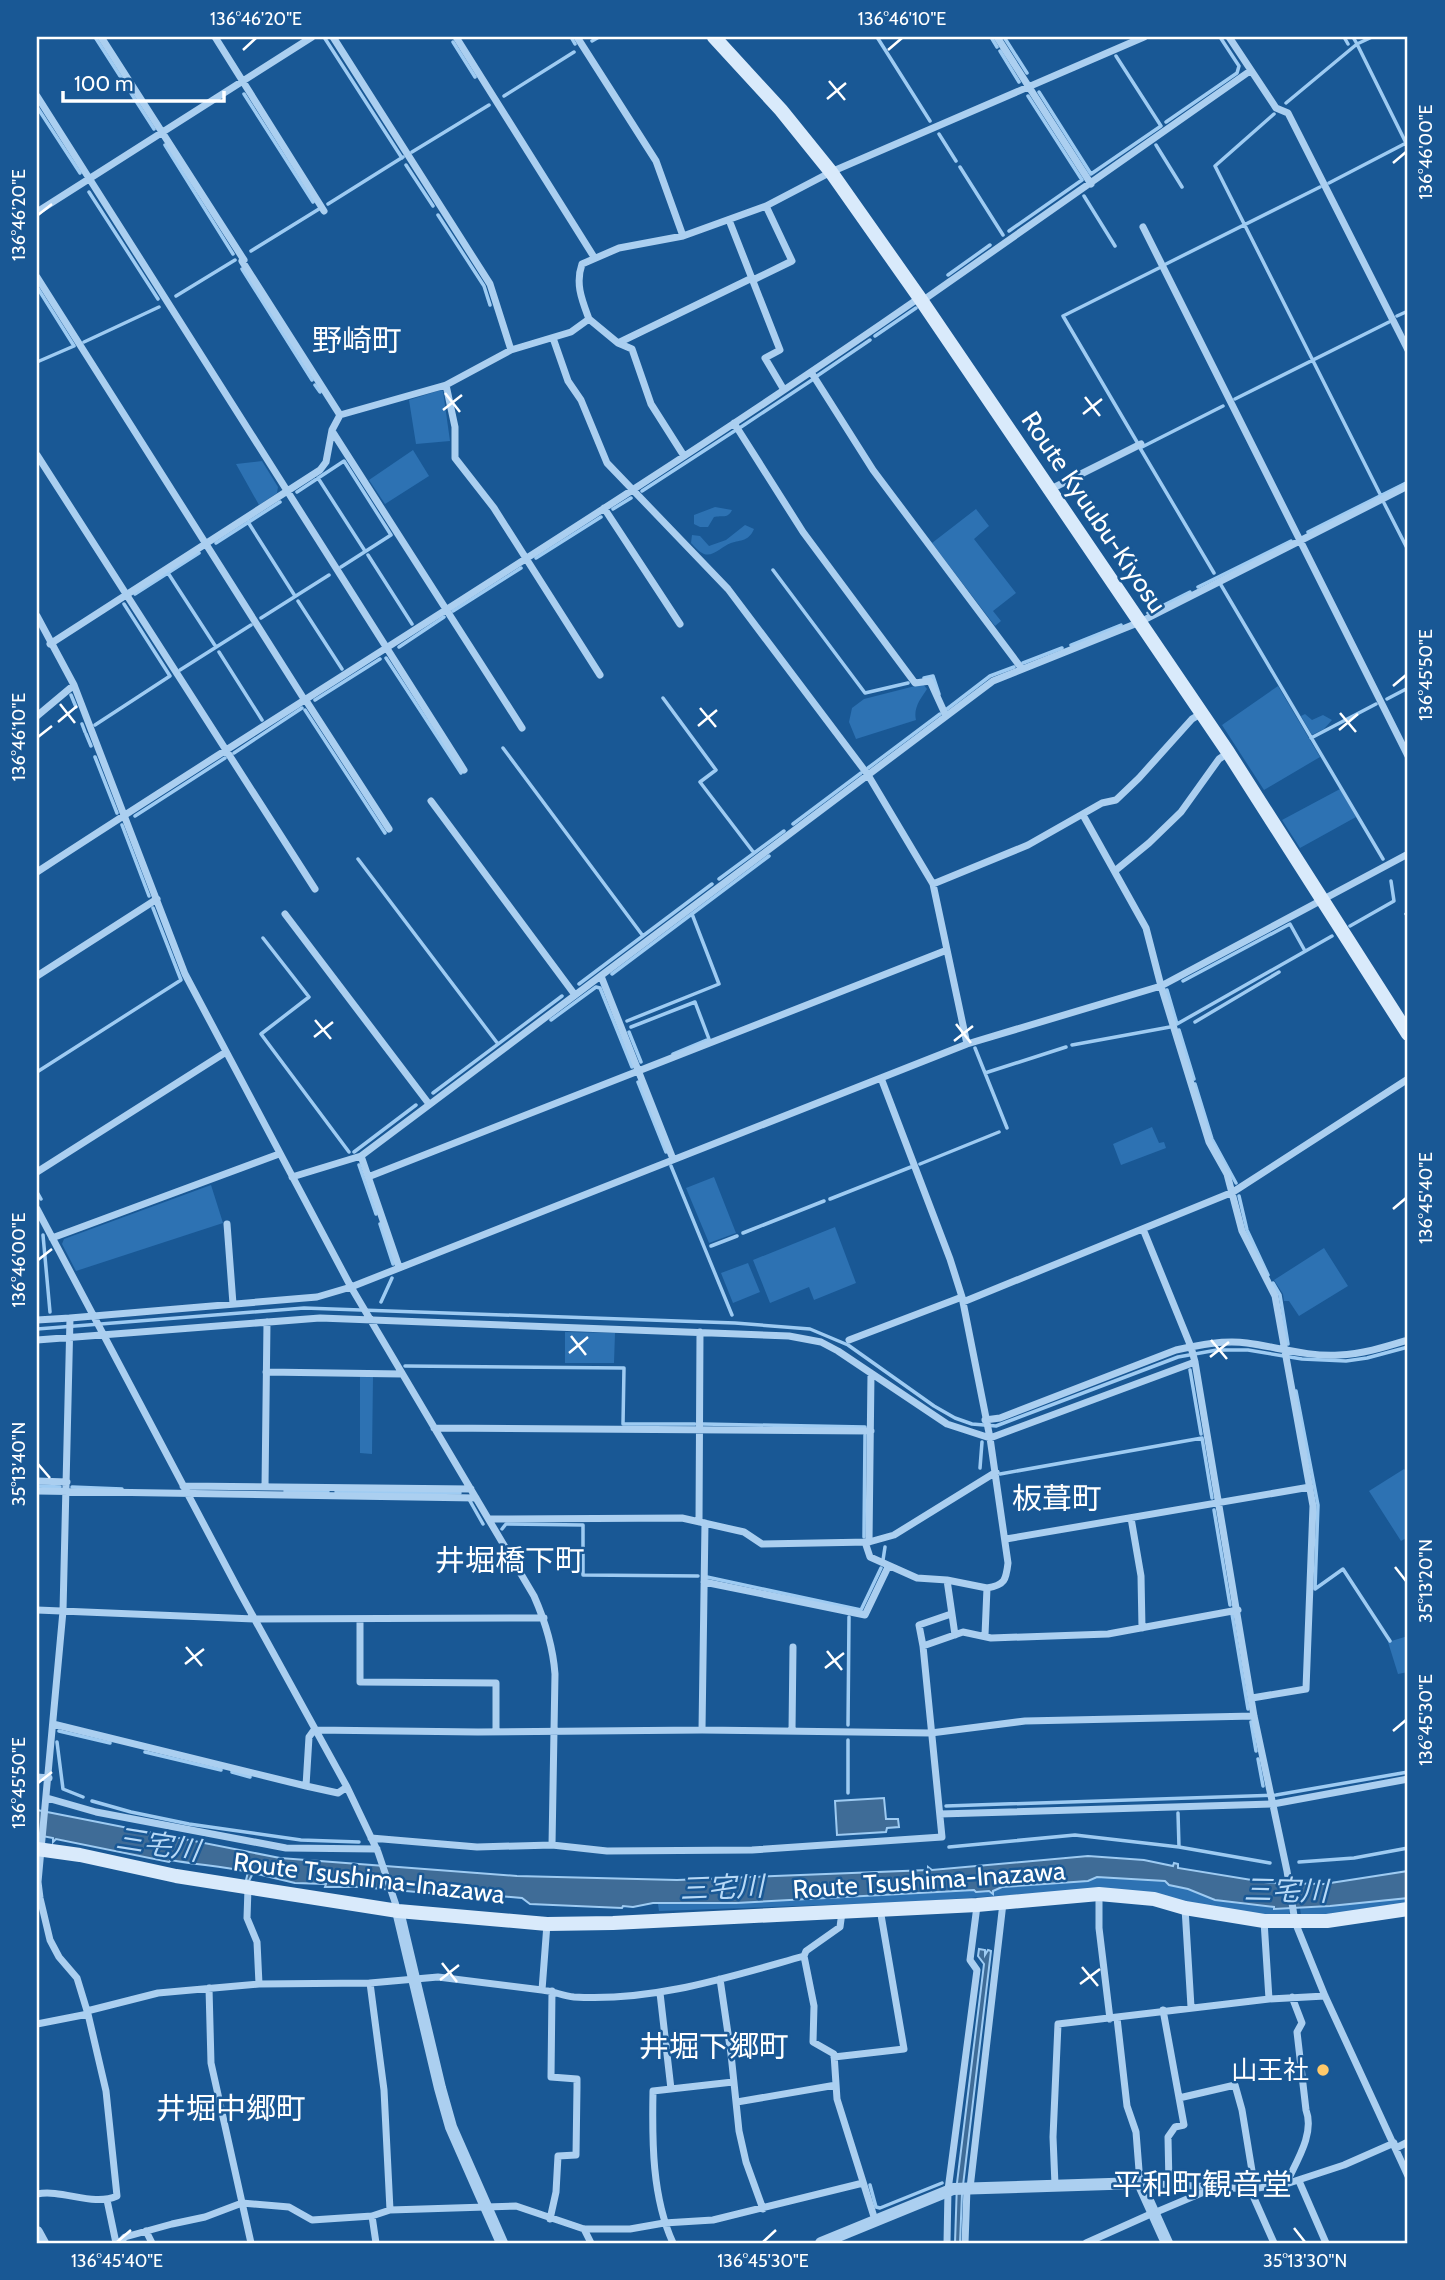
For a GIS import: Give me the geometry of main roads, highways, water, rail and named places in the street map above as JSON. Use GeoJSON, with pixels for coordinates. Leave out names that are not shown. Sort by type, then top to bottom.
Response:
{"type":"FeatureCollection","features":[{"type":"Feature","properties":{"kind":"main road","name":"Route Kyuubu-Kiyosu"},"geometry":{"type":"LineString","coordinates":[[714,37],[781,110],[831,172],[921,299],[1228,752],[1408,1034]]}},
{"type":"Feature","properties":{"kind":"main road","name":"Route Tsushima-Inazawa"},"geometry":{"type":"LineString","coordinates":[[40,1847],[176,1876],[398,1911],[547,1924],[977,1905],[1099,1894],[1154,1899],[1185,1908],[1264,1921],[1327,1921],[1408,1909]]}},
{"type":"Feature","properties":{"kind":"water"},"geometry":{"type":"Polygon","coordinates":[[[884,1798],[886,1819],[898,1819],[899,1827],[887,1828],[886,1832],[837,1835],[835,1801],[884,1798]]]}},
{"type":"Feature","properties":{"kind":"water","name":"三宅川"},"geometry":{"type":"Polygon","coordinates":[[[37,1810],[280,1858],[517,1876],[677,1880],[928,1870],[928,1867],[932,1870],[1088,1856],[1144,1860],[1173,1866],[1174,1863],[1178,1864],[1178,1868],[1270,1883],[1324,1884],[1408,1871],[1408,1898],[1274,1909],[1215,1900],[1169,1885],[1165,1881],[1097,1877],[1088,1881],[1002,1887],[993,1891],[993,1894],[989,1891],[974,1890],[736,1903],[653,1903],[622,1908],[530,1904],[522,1898],[489,1895],[485,1898],[360,1887],[325,1887],[326,1884],[295,1883],[253,1873],[249,1881],[246,1880],[248,1872],[238,1870],[171,1860],[169,1862],[56,1839],[53,1842],[53,1838],[37,1835],[37,1810]]]}},
{"type":"Feature","properties":{"kind":"water"},"geometry":{"type":"Polygon","coordinates":[[[979,1949],[985,1950],[985,1955],[988,1950],[991,1951],[962,2194],[960,2243],[955,2243],[957,2183],[984,1964],[978,1956],[979,1949]]]}},
{"type":"Feature","properties":{"kind":"waterway"},"geometry":{"type":"LineString","coordinates":[[95,37],[154,129]]}},
{"type":"Feature","properties":{"kind":"waterway"},"geometry":{"type":"LineString","coordinates":[[324,37],[402,158]]}},
{"type":"Feature","properties":{"kind":"waterway"},"geometry":{"type":"LineString","coordinates":[[571,37],[575,44]]}},
{"type":"Feature","properties":{"kind":"waterway"},"geometry":{"type":"LineString","coordinates":[[592,41],[599,37]]}},
{"type":"Feature","properties":{"kind":"waterway"},"geometry":{"type":"LineString","coordinates":[[877,37],[930,121]]}},
{"type":"Feature","properties":{"kind":"waterway"},"geometry":{"type":"LineString","coordinates":[[991,37],[997,47]]}},
{"type":"Feature","properties":{"kind":"waterway"},"geometry":{"type":"LineString","coordinates":[[1004,37],[1027,73]]}},
{"type":"Feature","properties":{"kind":"waterway"},"geometry":{"type":"LineString","coordinates":[[1166,122],[1237,73],[1239,66],[1220,37]]}},
{"type":"Feature","properties":{"kind":"waterway"},"geometry":{"type":"LineString","coordinates":[[1344,37],[1348,44]]}},
{"type":"Feature","properties":{"kind":"waterway"},"geometry":{"type":"LineString","coordinates":[[1353,37],[1357,44]]}},
{"type":"Feature","properties":{"kind":"waterway"},"geometry":{"type":"LineString","coordinates":[[1286,103],[1357,44],[1372,37]]}},
{"type":"Feature","properties":{"kind":"waterway"},"geometry":{"type":"LineString","coordinates":[[453,42],[475,77]]}},
{"type":"Feature","properties":{"kind":"waterway"},"geometry":{"type":"LineString","coordinates":[[1357,44],[1408,147]]}},
{"type":"Feature","properties":{"kind":"waterway"},"geometry":{"type":"LineString","coordinates":[[1000,51],[1019,82]]}},
{"type":"Feature","properties":{"kind":"waterway"},"geometry":{"type":"LineString","coordinates":[[504,96],[574,52]]}},
{"type":"Feature","properties":{"kind":"waterway"},"geometry":{"type":"LineString","coordinates":[[1039,92],[1091,174],[1161,126],[1116,56]]}},
{"type":"Feature","properties":{"kind":"waterway"},"geometry":{"type":"LineString","coordinates":[[244,94],[313,202]]}},
{"type":"Feature","properties":{"kind":"waterway"},"geometry":{"type":"LineString","coordinates":[[1028,96],[1082,180]]}},
{"type":"Feature","properties":{"kind":"waterway"},"geometry":{"type":"LineString","coordinates":[[412,152],[489,105]]}},
{"type":"Feature","properties":{"kind":"waterway"},"geometry":{"type":"LineString","coordinates":[[37,107],[80,173]]}},
{"type":"Feature","properties":{"kind":"waterway"},"geometry":{"type":"LineString","coordinates":[[1274,114],[1215,166],[1381,496]]}},
{"type":"Feature","properties":{"kind":"waterway"},"geometry":{"type":"LineString","coordinates":[[939,134],[956,161]]}},
{"type":"Feature","properties":{"kind":"waterway"},"geometry":{"type":"LineString","coordinates":[[1329,183],[1408,142]]}},
{"type":"Feature","properties":{"kind":"waterway"},"geometry":{"type":"LineString","coordinates":[[165,145],[233,254]]}},
{"type":"Feature","properties":{"kind":"waterway"},"geometry":{"type":"LineString","coordinates":[[1156,145],[1182,187]]}},
{"type":"Feature","properties":{"kind":"waterway"},"geometry":{"type":"LineString","coordinates":[[328,204],[403,157]]}},
{"type":"Feature","properties":{"kind":"waterway"},"geometry":{"type":"LineString","coordinates":[[406,165],[433,206]]}},
{"type":"Feature","properties":{"kind":"waterway"},"geometry":{"type":"LineString","coordinates":[[960,167],[1003,235]]}},
{"type":"Feature","properties":{"kind":"waterway"},"geometry":{"type":"LineString","coordinates":[[1009,231],[1082,180]]}},
{"type":"Feature","properties":{"kind":"waterway"},"geometry":{"type":"LineString","coordinates":[[1166,264],[1320,187]]}},
{"type":"Feature","properties":{"kind":"waterway"},"geometry":{"type":"LineString","coordinates":[[89,192],[158,299]]}},
{"type":"Feature","properties":{"kind":"waterway"},"geometry":{"type":"LineString","coordinates":[[1084,196],[1115,246]]}},
{"type":"Feature","properties":{"kind":"waterway"},"geometry":{"type":"LineString","coordinates":[[251,251],[319,209]]}},
{"type":"Feature","properties":{"kind":"waterway"},"geometry":{"type":"LineString","coordinates":[[438,215],[484,286],[490,305]]}},
{"type":"Feature","properties":{"kind":"waterway"},"geometry":{"type":"LineString","coordinates":[[948,275],[990,245]]}},
{"type":"Feature","properties":{"kind":"waterway"},"geometry":{"type":"LineString","coordinates":[[176,296],[235,260]]}},
{"type":"Feature","properties":{"kind":"waterway"},"geometry":{"type":"LineString","coordinates":[[1137,442],[1063,316],[1159,268]]}},
{"type":"Feature","properties":{"kind":"waterway"},"geometry":{"type":"LineString","coordinates":[[242,269],[312,380]]}},
{"type":"Feature","properties":{"kind":"waterway"},"geometry":{"type":"LineString","coordinates":[[37,287],[74,346],[37,362]]}},
{"type":"Feature","properties":{"kind":"waterway"},"geometry":{"type":"LineString","coordinates":[[84,342],[159,307]]}},
{"type":"Feature","properties":{"kind":"waterway"},"geometry":{"type":"LineString","coordinates":[[875,336],[916,308]]}},
{"type":"Feature","properties":{"kind":"waterway"},"geometry":{"type":"LineString","coordinates":[[1397,316],[1408,311]]}},
{"type":"Feature","properties":{"kind":"waterway"},"geometry":{"type":"LineString","coordinates":[[1235,399],[1389,322]]}},
{"type":"Feature","properties":{"kind":"waterway"},"geometry":{"type":"LineString","coordinates":[[817,376],[870,340]]}},
{"type":"Feature","properties":{"kind":"waterway"},"geometry":{"type":"LineString","coordinates":[[741,427],[812,380]]}},
{"type":"Feature","properties":{"kind":"waterway"},"geometry":{"type":"LineString","coordinates":[[315,385],[320,392]]}},
{"type":"Feature","properties":{"kind":"waterway"},"geometry":{"type":"LineString","coordinates":[[1142,447],[1223,406]]}},
{"type":"Feature","properties":{"kind":"waterway"},"geometry":{"type":"LineString","coordinates":[[642,491],[736,430]]}},
{"type":"Feature","properties":{"kind":"waterway"},"geometry":{"type":"LineString","coordinates":[[1140,448],[1214,573]]}},
{"type":"Feature","properties":{"kind":"waterway"},"geometry":{"type":"LineString","coordinates":[[297,492],[344,461],[391,535],[341,567]]}},
{"type":"Feature","properties":{"kind":"waterway"},"geometry":{"type":"LineString","coordinates":[[318,478],[365,551]]}},
{"type":"Feature","properties":{"kind":"waterway"},"geometry":{"type":"LineString","coordinates":[[1308,532],[1408,482]]}},
{"type":"Feature","properties":{"kind":"waterway"},"geometry":{"type":"LineString","coordinates":[[613,509],[631,498]]}},
{"type":"Feature","properties":{"kind":"waterway"},"geometry":{"type":"LineString","coordinates":[[216,543],[280,502]]}},
{"type":"Feature","properties":{"kind":"waterway"},"geometry":{"type":"LineString","coordinates":[[1384,503],[1408,550]]}},
{"type":"Feature","properties":{"kind":"waterway"},"geometry":{"type":"LineString","coordinates":[[536,558],[601,517]]}},
{"type":"Feature","properties":{"kind":"waterway"},"geometry":{"type":"LineString","coordinates":[[248,522],[295,596]]}},
{"type":"Feature","properties":{"kind":"waterway"},"geometry":{"type":"LineString","coordinates":[[1198,587],[1291,541]]}},
{"type":"Feature","properties":{"kind":"waterway"},"geometry":{"type":"LineString","coordinates":[[135,594],[199,553]]}},
{"type":"Feature","properties":{"kind":"waterway"},"geometry":{"type":"LineString","coordinates":[[368,555],[412,624]]}},
{"type":"Feature","properties":{"kind":"waterway"},"geometry":{"type":"LineString","coordinates":[[453,611],[521,568]]}},
{"type":"Feature","properties":{"kind":"waterway"},"geometry":{"type":"LineString","coordinates":[[773,570],[865,693],[908,683]]}},
{"type":"Feature","properties":{"kind":"waterway"},"geometry":{"type":"LineString","coordinates":[[168,573],[216,647]]}},
{"type":"Feature","properties":{"kind":"waterway"},"geometry":{"type":"LineString","coordinates":[[261,618],[329,575]]}},
{"type":"Feature","properties":{"kind":"waterway"},"geometry":{"type":"LineString","coordinates":[[1221,585],[1383,859]]}},
{"type":"Feature","properties":{"kind":"waterway"},"geometry":{"type":"LineString","coordinates":[[1148,613],[1190,592]]}},
{"type":"Feature","properties":{"kind":"waterway"},"geometry":{"type":"LineString","coordinates":[[298,601],[342,669]]}},
{"type":"Feature","properties":{"kind":"waterway"},"geometry":{"type":"LineString","coordinates":[[95,725],[170,676],[124,604]]}},
{"type":"Feature","properties":{"kind":"waterway"},"geometry":{"type":"LineString","coordinates":[[399,647],[444,617]]}},
{"type":"Feature","properties":{"kind":"waterway"},"geometry":{"type":"LineString","coordinates":[[180,670],[251,625]]}},
{"type":"Feature","properties":{"kind":"waterway"},"geometry":{"type":"LineString","coordinates":[[1071,645],[1121,625]]}},
{"type":"Feature","properties":{"kind":"waterway"},"geometry":{"type":"LineString","coordinates":[[1023,663],[1062,648]]}},
{"type":"Feature","properties":{"kind":"waterway"},"geometry":{"type":"LineString","coordinates":[[219,652],[262,720]]}},
{"type":"Feature","properties":{"kind":"waterway"},"geometry":{"type":"LineString","coordinates":[[386,658],[461,773]]}},
{"type":"Feature","properties":{"kind":"waterway"},"geometry":{"type":"LineString","coordinates":[[315,700],[380,659]]}},
{"type":"Feature","properties":{"kind":"waterway"},"geometry":{"type":"LineString","coordinates":[[947,709],[990,676],[1014,667]]}},
{"type":"Feature","properties":{"kind":"waterway"},"geometry":{"type":"LineString","coordinates":[[924,678],[933,676],[939,694]]}},
{"type":"Feature","properties":{"kind":"waterway"},"geometry":{"type":"LineString","coordinates":[[1387,699],[1408,688]]}},
{"type":"Feature","properties":{"kind":"waterway"},"geometry":{"type":"LineString","coordinates":[[71,695],[76,707]]}},
{"type":"Feature","properties":{"kind":"waterway"},"geometry":{"type":"LineString","coordinates":[[663,698],[716,770],[700,782],[754,853]]}},
{"type":"Feature","properties":{"kind":"waterway"},"geometry":{"type":"LineString","coordinates":[[1311,738],[1376,704]]}},
{"type":"Feature","properties":{"kind":"waterway"},"geometry":{"type":"LineString","coordinates":[[234,753],[302,708]]}},
{"type":"Feature","properties":{"kind":"waterway"},"geometry":{"type":"LineString","coordinates":[[305,710],[385,833]]}},
{"type":"Feature","properties":{"kind":"waterway"},"geometry":{"type":"LineString","coordinates":[[868,768],[940,714]]}},
{"type":"Feature","properties":{"kind":"waterway"},"geometry":{"type":"LineString","coordinates":[[82,724],[85,732]]}},
{"type":"Feature","properties":{"kind":"waterway"},"geometry":{"type":"LineString","coordinates":[[86,734],[91,746]]}},
{"type":"Feature","properties":{"kind":"waterway"},"geometry":{"type":"LineString","coordinates":[[503,748],[643,936]]}},
{"type":"Feature","properties":{"kind":"waterway"},"geometry":{"type":"LineString","coordinates":[[95,757],[117,813]]}},
{"type":"Feature","properties":{"kind":"waterway"},"geometry":{"type":"LineString","coordinates":[[135,816],[225,758]]}},
{"type":"Feature","properties":{"kind":"waterway"},"geometry":{"type":"LineString","coordinates":[[793,824],[861,773]]}},
{"type":"Feature","properties":{"kind":"waterway"},"geometry":{"type":"LineString","coordinates":[[122,825],[149,896]]}},
{"type":"Feature","properties":{"kind":"waterway"},"geometry":{"type":"LineString","coordinates":[[719,879],[784,831]]}},
{"type":"Feature","properties":{"kind":"waterway"},"geometry":{"type":"LineString","coordinates":[[612,974],[769,856]]}},
{"type":"Feature","properties":{"kind":"waterway"},"geometry":{"type":"LineString","coordinates":[[358,859],[498,1044]]}},
{"type":"Feature","properties":{"kind":"waterway"},"geometry":{"type":"LineString","coordinates":[[1350,926],[1394,901],[1391,881]]}},
{"type":"Feature","properties":{"kind":"waterway"},"geometry":{"type":"LineString","coordinates":[[579,984],[712,884]]}},
{"type":"Feature","properties":{"kind":"waterway"},"geometry":{"type":"LineString","coordinates":[[37,1072],[181,980],[153,908]]}},
{"type":"Feature","properties":{"kind":"waterway"},"geometry":{"type":"LineString","coordinates":[[627,1021],[719,984],[692,914]]}},
{"type":"Feature","properties":{"kind":"waterway"},"geometry":{"type":"LineString","coordinates":[[1183,981],[1290,924],[1305,951]]}},
{"type":"Feature","properties":{"kind":"waterway"},"geometry":{"type":"LineString","coordinates":[[1167,990],[1177,1024],[1332,936]]}},
{"type":"Feature","properties":{"kind":"waterway"},"geometry":{"type":"LineString","coordinates":[[263,938],[309,997],[261,1034],[349,1152]]}},
{"type":"Feature","properties":{"kind":"waterway"},"geometry":{"type":"LineString","coordinates":[[1195,1022],[1279,972]]}},
{"type":"Feature","properties":{"kind":"waterway"},"geometry":{"type":"LineString","coordinates":[[551,1020],[596,987],[600,988],[632,1067]]}},
{"type":"Feature","properties":{"kind":"waterway"},"geometry":{"type":"LineString","coordinates":[[433,1093],[562,996]]}},
{"type":"Feature","properties":{"kind":"waterway"},"geometry":{"type":"LineString","coordinates":[[631,1027],[695,1002],[709,1039],[673,1054]]}},
{"type":"Feature","properties":{"kind":"waterway"},"geometry":{"type":"LineString","coordinates":[[1072,1045],[1170,1027]]}},
{"type":"Feature","properties":{"kind":"waterway"},"geometry":{"type":"LineString","coordinates":[[1179,1030],[1194,1079]]}},
{"type":"Feature","properties":{"kind":"waterway"},"geometry":{"type":"LineString","coordinates":[[629,1032],[641,1062]]}},
{"type":"Feature","properties":{"kind":"waterway"},"geometry":{"type":"LineString","coordinates":[[975,1048],[985,1073],[1066,1047]]}},
{"type":"Feature","properties":{"kind":"waterway"},"geometry":{"type":"LineString","coordinates":[[985,1073],[1007,1128]]}},
{"type":"Feature","properties":{"kind":"waterway"},"geometry":{"type":"LineString","coordinates":[[638,1082],[666,1152]]}},
{"type":"Feature","properties":{"kind":"waterway"},"geometry":{"type":"LineString","coordinates":[[1195,1084],[1212,1139],[1236,1183]]}},
{"type":"Feature","properties":{"kind":"waterway"},"geometry":{"type":"LineString","coordinates":[[354,1152],[416,1105]]}},
{"type":"Feature","properties":{"kind":"waterway"},"geometry":{"type":"LineString","coordinates":[[920,1164],[999,1132]]}},
{"type":"Feature","properties":{"kind":"waterway"},"geometry":{"type":"LineString","coordinates":[[359,1165],[376,1214]]}},
{"type":"Feature","properties":{"kind":"waterway"},"geometry":{"type":"LineString","coordinates":[[671,1166],[732,1315]]}},
{"type":"Feature","properties":{"kind":"waterway"},"geometry":{"type":"LineString","coordinates":[[830,1199],[911,1167]]}},
{"type":"Feature","properties":{"kind":"waterway"},"geometry":{"type":"LineString","coordinates":[[37,1192],[41,1199]]}},
{"type":"Feature","properties":{"kind":"waterway"},"geometry":{"type":"LineString","coordinates":[[1239,1196],[1247,1230],[1268,1275]]}},
{"type":"Feature","properties":{"kind":"waterway"},"geometry":{"type":"LineString","coordinates":[[743,1233],[824,1201]]}},
{"type":"Feature","properties":{"kind":"waterway"},"geometry":{"type":"LineString","coordinates":[[380,1224],[393,1264]]}},
{"type":"Feature","properties":{"kind":"waterway"},"geometry":{"type":"LineString","coordinates":[[43,1235],[50,1312]]}},
{"type":"Feature","properties":{"kind":"waterway"},"geometry":{"type":"LineString","coordinates":[[711,1246],[737,1236]]}},
{"type":"Feature","properties":{"kind":"waterway"},"geometry":{"type":"LineString","coordinates":[[381,1302],[392,1278]]}},
{"type":"Feature","properties":{"kind":"waterway"},"geometry":{"type":"LineString","coordinates":[[1273,1283],[1280,1295],[1288,1344]]}},
{"type":"Feature","properties":{"kind":"waterway"},"geometry":{"type":"LineString","coordinates":[[37,1329],[304,1308],[735,1323],[810,1329],[848,1345],[955,1418],[972,1424],[996,1426],[1178,1357],[1217,1350],[1248,1350],[1302,1359],[1346,1361],[1408,1347]]}},
{"type":"Feature","properties":{"kind":"waterway"},"geometry":{"type":"LineString","coordinates":[[405,1366],[624,1368],[623,1424],[695,1424]]}},
{"type":"Feature","properties":{"kind":"waterway"},"geometry":{"type":"LineString","coordinates":[[1190,1370],[1201,1434]]}},
{"type":"Feature","properties":{"kind":"waterway"},"geometry":{"type":"LineString","coordinates":[[1296,1391],[1318,1505],[1315,1589],[1343,1569],[1390,1641]]}},
{"type":"Feature","properties":{"kind":"waterway"},"geometry":{"type":"LineString","coordinates":[[703,1424],[865,1427]]}},
{"type":"Feature","properties":{"kind":"waterway"},"geometry":{"type":"LineString","coordinates":[[864,1537],[865,1435]]}},
{"type":"Feature","properties":{"kind":"waterway"},"geometry":{"type":"LineString","coordinates":[[1202,1438],[1212,1498]]}},
{"type":"Feature","properties":{"kind":"waterway"},"geometry":{"type":"LineString","coordinates":[[1000,1474],[1202,1438]]}},
{"type":"Feature","properties":{"kind":"waterway"},"geometry":{"type":"LineString","coordinates":[[980,1468],[982,1442]]}},
{"type":"Feature","properties":{"kind":"waterway"},"geometry":{"type":"LineString","coordinates":[[37,1486],[60,1487]]}},
{"type":"Feature","properties":{"kind":"waterway"},"geometry":{"type":"LineString","coordinates":[[72,1487],[122,1489]]}},
{"type":"Feature","properties":{"kind":"waterway"},"geometry":{"type":"LineString","coordinates":[[285,1491],[328,1492]]}},
{"type":"Feature","properties":{"kind":"waterway"},"geometry":{"type":"LineString","coordinates":[[336,1492],[460,1493]]}},
{"type":"Feature","properties":{"kind":"waterway"},"geometry":{"type":"LineString","coordinates":[[470,1501],[483,1524]]}},
{"type":"Feature","properties":{"kind":"waterway"},"geometry":{"type":"LineString","coordinates":[[1214,1510],[1230,1605]]}},
{"type":"Feature","properties":{"kind":"waterway"},"geometry":{"type":"LineString","coordinates":[[502,1529],[506,1524],[583,1525],[583,1575],[698,1576]]}},
{"type":"Feature","properties":{"kind":"waterway"},"geometry":{"type":"LineString","coordinates":[[883,1560],[885,1547]]}},
{"type":"Feature","properties":{"kind":"waterway"},"geometry":{"type":"LineString","coordinates":[[707,1577],[861,1610],[881,1568]]}},
{"type":"Feature","properties":{"kind":"waterway"},"geometry":{"type":"LineString","coordinates":[[1232,1614],[1248,1709]]}},
{"type":"Feature","properties":{"kind":"waterway"},"geometry":{"type":"LineString","coordinates":[[848,1725],[849,1617]]}},
{"type":"Feature","properties":{"kind":"waterway"},"geometry":{"type":"LineString","coordinates":[[1251,1722],[1256,1751]]}},
{"type":"Feature","properties":{"kind":"waterway"},"geometry":{"type":"LineString","coordinates":[[59,1731],[110,1743]]}},
{"type":"Feature","properties":{"kind":"waterway"},"geometry":{"type":"LineString","coordinates":[[848,1740],[848,1793]]}},
{"type":"Feature","properties":{"kind":"waterway"},"geometry":{"type":"LineString","coordinates":[[57,1742],[63,1789],[83,1797]]}},
{"type":"Feature","properties":{"kind":"waterway"},"geometry":{"type":"LineString","coordinates":[[145,1752],[221,1770]]}},
{"type":"Feature","properties":{"kind":"waterway"},"geometry":{"type":"LineString","coordinates":[[1258,1759],[1263,1786]]}},
{"type":"Feature","properties":{"kind":"waterway"},"geometry":{"type":"LineString","coordinates":[[232,1772],[250,1777]]}},
{"type":"Feature","properties":{"kind":"waterway"},"geometry":{"type":"LineString","coordinates":[[946,1806],[1276,1795],[1408,1772]]}},
{"type":"Feature","properties":{"kind":"waterway","name":"三宅川"},"geometry":{"type":"LineString","coordinates":[[92,1801],[189,1824],[301,1840],[359,1842]]}},
{"type":"Feature","properties":{"kind":"waterway","name":"三宅川"},"geometry":{"type":"LineString","coordinates":[[1178,1813],[1179,1847],[1270,1863]]}},
{"type":"Feature","properties":{"kind":"waterway"},"geometry":{"type":"LineString","coordinates":[[949,1847],[1075,1835],[1179,1847]]}},
{"type":"Feature","properties":{"kind":"waterway","name":"三宅川"},"geometry":{"type":"LineString","coordinates":[[1299,1862],[1354,1858],[1408,1848]]}},
{"type":"Feature","properties":{"kind":"waterway"},"geometry":{"type":"LineString","coordinates":[[870,2185],[876,2207],[880,2208],[942,2183]]}},
{"type":"Feature","properties":{"kind":"place","name":"山王社"},"geometry":{"type":"Point","coordinates":[1323,2070]}},
{"type":"Feature","properties":{"kind":"district","name":"野崎町"},"geometry":{"type":"Point","coordinates":[357,341]}},
{"type":"Feature","properties":{"kind":"district","name":"板葺町"},"geometry":{"type":"Point","coordinates":[1057,1499]}},
{"type":"Feature","properties":{"kind":"district","name":"井堀橋下町"},"geometry":{"type":"Point","coordinates":[510,1561]}},
{"type":"Feature","properties":{"kind":"district","name":"井堀下郷町"},"geometry":{"type":"Point","coordinates":[714,2047]}},
{"type":"Feature","properties":{"kind":"district","name":"井堀中郷町"},"geometry":{"type":"Point","coordinates":[231,2109]}},
{"type":"Feature","properties":{"kind":"district","name":"平和町観音堂"},"geometry":{"type":"Point","coordinates":[1202,2185]}}]}
